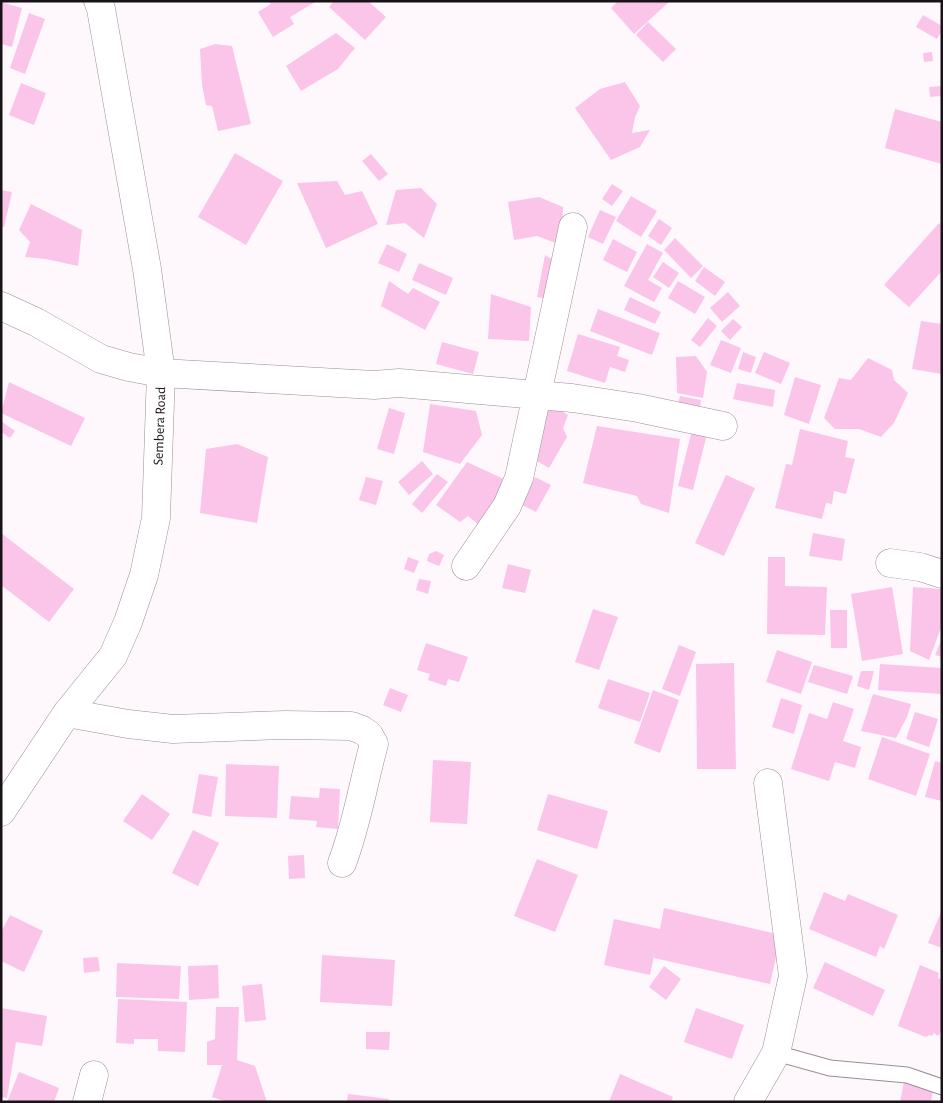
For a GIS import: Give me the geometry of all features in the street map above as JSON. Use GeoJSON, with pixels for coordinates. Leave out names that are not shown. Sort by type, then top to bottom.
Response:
{"type":"FeatureCollection","features":[{"type":"Feature","properties":{"kind":"street","name":"Sembera Road"},"geometry":{"type":"LineString","coordinates":[[1,812],[66,713],[113,656],[128,622],[144,574],[156,518],[161,373],[147,269],[105,4]]}},
{"type":"Feature","properties":{"kind":"street"},"geometry":{"type":"LineString","coordinates":[[466,566],[507,506],[519,478],[573,228]]}},
{"type":"Feature","properties":{"kind":"street"},"geometry":{"type":"LineString","coordinates":[[1,306],[36,322],[101,359],[161,373],[374,385],[399,383],[572,398],[638,408],[723,426]]}},
{"type":"Feature","properties":{"kind":"street"},"geometry":{"type":"LineString","coordinates":[[890,563],[920,567],[942,574]]}},
{"type":"Feature","properties":{"kind":"street"},"geometry":{"type":"LineString","coordinates":[[66,713],[128,724],[173,729],[285,724],[351,726],[362,730],[369,735],[374,744],[353,835],[342,863]]}},
{"type":"Feature","properties":{"kind":"street"},"geometry":{"type":"LineString","coordinates":[[748,1102],[776,1053],[793,976],[768,783]]}},
{"type":"Feature","properties":{"kind":"street"},"geometry":{"type":"LineString","coordinates":[[86,1102],[94,1075]]}},
{"type":"Feature","properties":{"kind":"lane"},"geometry":{"type":"LineString","coordinates":[[776,1053],[830,1068],[907,1075],[942,1087]]}},
{"type":"Feature","properties":{"kind":"building"},"geometry":{"type":"Polygon","coordinates":[[[269,1],[317,1],[290,17],[294,24],[273,37],[258,12],[271,4],[269,1]]]}},
{"type":"Feature","properties":{"kind":"building"},"geometry":{"type":"Polygon","coordinates":[[[334,1],[368,1],[386,17],[365,40],[329,7],[334,1]]]}},
{"type":"Feature","properties":{"kind":"building"},"geometry":{"type":"Polygon","coordinates":[[[618,1],[670,1],[634,34],[611,8],[618,1]]]}},
{"type":"Feature","properties":{"kind":"building"},"geometry":{"type":"Polygon","coordinates":[[[1,2],[22,8],[12,47],[1,44],[1,2]]]}},
{"type":"Feature","properties":{"kind":"building"},"geometry":{"type":"Polygon","coordinates":[[[29,13],[45,19],[25,74],[10,68],[29,13]]]}},
{"type":"Feature","properties":{"kind":"building"},"geometry":{"type":"Polygon","coordinates":[[[923,15],[942,26],[937,39],[916,27],[923,15]]]}},
{"type":"Feature","properties":{"kind":"building"},"geometry":{"type":"Polygon","coordinates":[[[648,22],[676,49],[663,62],[636,35],[648,22]]]}},
{"type":"Feature","properties":{"kind":"building"},"geometry":{"type":"Polygon","coordinates":[[[336,33],[355,48],[338,69],[301,91],[286,66],[336,33]]]}},
{"type":"Feature","properties":{"kind":"building"},"geometry":{"type":"Polygon","coordinates":[[[215,44],[232,46],[251,124],[218,131],[212,106],[206,105],[202,85],[200,49],[215,44]]]}},
{"type":"Feature","properties":{"kind":"building"},"geometry":{"type":"Polygon","coordinates":[[[932,52],[933,61],[924,62],[923,53],[932,52]]]}},
{"type":"Feature","properties":{"kind":"building"},"geometry":{"type":"Polygon","coordinates":[[[625,82],[640,106],[635,117],[632,133],[650,130],[640,147],[611,160],[575,108],[600,89],[625,82]]]}},
{"type":"Feature","properties":{"kind":"building"},"geometry":{"type":"Polygon","coordinates":[[[21,83],[46,93],[34,125],[9,115],[21,83]]]}},
{"type":"Feature","properties":{"kind":"building"},"geometry":{"type":"Polygon","coordinates":[[[941,86],[941,96],[930,97],[929,87],[941,86]]]}},
{"type":"Feature","properties":{"kind":"building"},"geometry":{"type":"Polygon","coordinates":[[[895,109],[942,122],[942,164],[885,148],[895,109]]]}},
{"type":"Feature","properties":{"kind":"building"},"geometry":{"type":"Polygon","coordinates":[[[235,153],[283,181],[246,245],[198,217],[235,153]]]}},
{"type":"Feature","properties":{"kind":"building"},"geometry":{"type":"Polygon","coordinates":[[[371,154],[388,174],[379,181],[362,161],[371,154]]]}},
{"type":"Feature","properties":{"kind":"building"},"geometry":{"type":"Polygon","coordinates":[[[337,181],[345,195],[362,191],[378,224],[326,248],[297,183],[337,181]]]}},
{"type":"Feature","properties":{"kind":"building"},"geometry":{"type":"Polygon","coordinates":[[[612,184],[623,191],[612,206],[602,199],[612,184]]]}},
{"type":"Feature","properties":{"kind":"building"},"geometry":{"type":"Polygon","coordinates":[[[421,188],[437,204],[424,238],[405,223],[386,225],[396,190],[421,188]]]}},
{"type":"Feature","properties":{"kind":"building"},"geometry":{"type":"Polygon","coordinates":[[[1,190],[12,192],[4,227],[1,227],[1,190]]]}},
{"type":"Feature","properties":{"kind":"building"},"geometry":{"type":"Polygon","coordinates":[[[631,196],[657,211],[641,237],[616,221],[631,196]]]}},
{"type":"Feature","properties":{"kind":"building"},"geometry":{"type":"Polygon","coordinates":[[[539,197],[563,207],[561,245],[537,236],[514,240],[508,202],[539,197]]]}},
{"type":"Feature","properties":{"kind":"building"},"geometry":{"type":"Polygon","coordinates":[[[31,204],[82,230],[78,266],[46,259],[25,257],[30,242],[19,230],[31,204]]]}},
{"type":"Feature","properties":{"kind":"building"},"geometry":{"type":"Polygon","coordinates":[[[600,210],[616,217],[603,244],[588,237],[600,210]]]}},
{"type":"Feature","properties":{"kind":"building"},"geometry":{"type":"Polygon","coordinates":[[[659,219],[672,228],[661,245],[648,236],[659,219]]]}},
{"type":"Feature","properties":{"kind":"building"},"geometry":{"type":"Polygon","coordinates":[[[939,223],[942,226],[942,271],[909,307],[884,285],[939,223]]]}},
{"type":"Feature","properties":{"kind":"building"},"geometry":{"type":"Polygon","coordinates":[[[675,238],[703,266],[691,278],[664,250],[675,238]]]}},
{"type":"Feature","properties":{"kind":"building"},"geometry":{"type":"Polygon","coordinates":[[[613,239],[637,252],[627,272],[603,260],[613,239]]]}},
{"type":"Feature","properties":{"kind":"building"},"geometry":{"type":"Polygon","coordinates":[[[387,244],[407,254],[399,272],[378,263],[387,244]]]}},
{"type":"Feature","properties":{"kind":"building"},"geometry":{"type":"Polygon","coordinates":[[[647,244],[663,253],[648,280],[662,288],[654,302],[624,286],[647,244]]]}},
{"type":"Feature","properties":{"kind":"building"},"geometry":{"type":"Polygon","coordinates":[[[545,255],[565,268],[559,301],[537,297],[545,255]]]}},
{"type":"Feature","properties":{"kind":"building"},"geometry":{"type":"Polygon","coordinates":[[[663,262],[679,273],[669,288],[653,277],[663,262]]]}},
{"type":"Feature","properties":{"kind":"building"},"geometry":{"type":"Polygon","coordinates":[[[419,263],[453,278],[446,295],[412,280],[419,263]]]}},
{"type":"Feature","properties":{"kind":"building"},"geometry":{"type":"Polygon","coordinates":[[[704,267],[725,282],[715,296],[695,281],[704,267]]]}},
{"type":"Feature","properties":{"kind":"building"},"geometry":{"type":"Polygon","coordinates":[[[389,281],[408,294],[413,288],[440,302],[425,330],[381,306],[389,281]]]}},
{"type":"Feature","properties":{"kind":"building"},"geometry":{"type":"Polygon","coordinates":[[[678,281],[705,297],[695,314],[668,298],[678,281]]]}},
{"type":"Feature","properties":{"kind":"building"},"geometry":{"type":"Polygon","coordinates":[[[728,292],[740,306],[722,322],[710,308],[728,292]]]}},
{"type":"Feature","properties":{"kind":"building"},"geometry":{"type":"Polygon","coordinates":[[[491,294],[531,307],[529,341],[488,339],[491,294]]]}},
{"type":"Feature","properties":{"kind":"building"},"geometry":{"type":"Polygon","coordinates":[[[630,297],[661,312],[655,324],[624,310],[630,297]]]}},
{"type":"Feature","properties":{"kind":"building"},"geometry":{"type":"Polygon","coordinates":[[[598,309],[660,333],[652,355],[590,331],[598,309]]]}},
{"type":"Feature","properties":{"kind":"building"},"geometry":{"type":"Polygon","coordinates":[[[708,318],[717,326],[700,347],[691,340],[708,318]]]}},
{"type":"Feature","properties":{"kind":"building"},"geometry":{"type":"Polygon","coordinates":[[[733,319],[742,327],[730,340],[721,331],[733,319]]]}},
{"type":"Feature","properties":{"kind":"building"},"geometry":{"type":"Polygon","coordinates":[[[921,321],[942,324],[942,374],[912,369],[921,321]]]}},
{"type":"Feature","properties":{"kind":"building"},"geometry":{"type":"Polygon","coordinates":[[[578,334],[620,347],[617,356],[629,360],[625,372],[610,367],[605,383],[567,371],[578,334]]]}},
{"type":"Feature","properties":{"kind":"building"},"geometry":{"type":"Polygon","coordinates":[[[721,340],[741,348],[731,373],[710,365],[721,340]]]}},
{"type":"Feature","properties":{"kind":"building"},"geometry":{"type":"Polygon","coordinates":[[[442,342],[479,352],[473,374],[436,364],[442,342]]]}},
{"type":"Feature","properties":{"kind":"building"},"geometry":{"type":"Polygon","coordinates":[[[743,352],[756,357],[751,373],[738,369],[743,352]]]}},
{"type":"Feature","properties":{"kind":"building"},"geometry":{"type":"Polygon","coordinates":[[[764,352],[790,363],[781,384],[755,373],[764,352]]]}},
{"type":"Feature","properties":{"kind":"building"},"geometry":{"type":"Polygon","coordinates":[[[696,356],[707,372],[703,398],[677,393],[676,357],[696,356]]]}},
{"type":"Feature","properties":{"kind":"building"},"geometry":{"type":"Polygon","coordinates":[[[868,358],[892,370],[894,380],[908,393],[894,423],[881,437],[859,429],[835,429],[824,418],[839,378],[851,380],[868,358]]]}},
{"type":"Feature","properties":{"kind":"building"},"geometry":{"type":"Polygon","coordinates":[[[795,377],[821,385],[809,424],[784,415],[795,377]]]}},
{"type":"Feature","properties":{"kind":"building"},"geometry":{"type":"Polygon","coordinates":[[[9,382],[85,418],[71,446],[1,413],[9,382]]]}},
{"type":"Feature","properties":{"kind":"building"},"geometry":{"type":"Polygon","coordinates":[[[737,383],[775,390],[773,407],[733,399],[737,383]]]}},
{"type":"Feature","properties":{"kind":"building"},"geometry":{"type":"Polygon","coordinates":[[[680,396],[701,400],[700,408],[678,404],[680,396]]]}},
{"type":"Feature","properties":{"kind":"building"},"geometry":{"type":"Polygon","coordinates":[[[548,403],[568,415],[563,428],[567,437],[549,468],[530,457],[548,403]]]}},
{"type":"Feature","properties":{"kind":"building"},"geometry":{"type":"Polygon","coordinates":[[[430,404],[476,411],[482,435],[460,464],[423,452],[430,404]]]}},
{"type":"Feature","properties":{"kind":"building"},"geometry":{"type":"Polygon","coordinates":[[[389,408],[405,413],[394,454],[377,449],[389,408]]]}},
{"type":"Feature","properties":{"kind":"building"},"geometry":{"type":"Polygon","coordinates":[[[1,421],[15,431],[10,438],[1,432],[1,421]]]}},
{"type":"Feature","properties":{"kind":"building"},"geometry":{"type":"Polygon","coordinates":[[[597,426],[680,439],[669,513],[641,504],[637,496],[583,483],[597,426]]]}},
{"type":"Feature","properties":{"kind":"building"},"geometry":{"type":"Polygon","coordinates":[[[800,429],[848,441],[845,457],[855,459],[846,494],[834,491],[832,504],[826,503],[822,519],[775,508],[786,464],[792,465],[800,429]]]}},
{"type":"Feature","properties":{"kind":"building"},"geometry":{"type":"Polygon","coordinates":[[[692,430],[707,434],[693,490],[678,486],[692,430]]]}},
{"type":"Feature","properties":{"kind":"building"},"geometry":{"type":"Polygon","coordinates":[[[237,444],[268,457],[257,523],[200,513],[206,449],[237,444]]]}},
{"type":"Feature","properties":{"kind":"building"},"geometry":{"type":"Polygon","coordinates":[[[422,461],[433,474],[409,495],[398,482],[422,461]]]}},
{"type":"Feature","properties":{"kind":"building"},"geometry":{"type":"Polygon","coordinates":[[[467,462],[512,483],[479,525],[468,516],[460,522],[436,505],[467,462]]]}},
{"type":"Feature","properties":{"kind":"building"},"geometry":{"type":"Polygon","coordinates":[[[437,474],[448,482],[422,513],[412,504],[437,474]]]}},
{"type":"Feature","properties":{"kind":"building"},"geometry":{"type":"Polygon","coordinates":[[[726,475],[755,488],[724,556],[695,543],[726,475]]]}},
{"type":"Feature","properties":{"kind":"building"},"geometry":{"type":"Polygon","coordinates":[[[366,477],[383,481],[376,505],[359,500],[366,477]]]}},
{"type":"Feature","properties":{"kind":"building"},"geometry":{"type":"Polygon","coordinates":[[[535,477],[551,485],[536,512],[522,505],[535,477]]]}},
{"type":"Feature","properties":{"kind":"building"},"geometry":{"type":"Polygon","coordinates":[[[1,533],[74,589],[49,622],[1,585],[1,533]]]}},
{"type":"Feature","properties":{"kind":"building"},"geometry":{"type":"Polygon","coordinates":[[[813,533],[845,539],[842,561],[809,556],[813,533]]]}},
{"type":"Feature","properties":{"kind":"building"},"geometry":{"type":"Polygon","coordinates":[[[436,551],[444,555],[439,566],[427,561],[429,554],[436,551]]]}},
{"type":"Feature","properties":{"kind":"building"},"geometry":{"type":"Polygon","coordinates":[[[408,557],[419,561],[414,573],[404,569],[408,557]]]}},
{"type":"Feature","properties":{"kind":"building"},"geometry":{"type":"Polygon","coordinates":[[[768,557],[785,557],[785,586],[827,587],[825,635],[767,634],[768,557]]]}},
{"type":"Feature","properties":{"kind":"building"},"geometry":{"type":"Polygon","coordinates":[[[508,564],[531,570],[525,593],[502,588],[508,564]]]}},
{"type":"Feature","properties":{"kind":"building"},"geometry":{"type":"Polygon","coordinates":[[[419,579],[431,581],[428,594],[416,590],[419,579]]]}},
{"type":"Feature","properties":{"kind":"building"},"geometry":{"type":"Polygon","coordinates":[[[892,587],[903,654],[862,661],[851,594],[892,587]]]}},
{"type":"Feature","properties":{"kind":"building"},"geometry":{"type":"Polygon","coordinates":[[[913,587],[942,589],[942,625],[929,660],[910,651],[913,587]]]}},
{"type":"Feature","properties":{"kind":"building"},"geometry":{"type":"Polygon","coordinates":[[[593,609],[618,617],[599,670],[575,662],[593,609]]]}},
{"type":"Feature","properties":{"kind":"building"},"geometry":{"type":"Polygon","coordinates":[[[830,610],[847,610],[847,648],[831,648],[830,610]]]}},
{"type":"Feature","properties":{"kind":"building"},"geometry":{"type":"Polygon","coordinates":[[[942,638],[942,657],[935,655],[942,638]]]}},
{"type":"Feature","properties":{"kind":"building"},"geometry":{"type":"Polygon","coordinates":[[[426,643],[468,657],[459,682],[448,679],[446,686],[428,680],[430,674],[417,670],[426,643]]]}},
{"type":"Feature","properties":{"kind":"building"},"geometry":{"type":"Polygon","coordinates":[[[679,645],[696,652],[680,696],[662,689],[679,645]]]}},
{"type":"Feature","properties":{"kind":"building"},"geometry":{"type":"Polygon","coordinates":[[[777,650],[812,662],[801,694],[766,682],[777,650]]]}},
{"type":"Feature","properties":{"kind":"building"},"geometry":{"type":"Polygon","coordinates":[[[734,663],[736,769],[697,769],[696,664],[734,663]]]}},
{"type":"Feature","properties":{"kind":"building"},"geometry":{"type":"Polygon","coordinates":[[[880,664],[942,668],[942,694],[878,690],[880,664]]]}},
{"type":"Feature","properties":{"kind":"building"},"geometry":{"type":"Polygon","coordinates":[[[814,665],[853,676],[847,694],[808,682],[814,665]]]}},
{"type":"Feature","properties":{"kind":"building"},"geometry":{"type":"Polygon","coordinates":[[[861,671],[874,671],[869,690],[857,686],[861,671]]]}},
{"type":"Feature","properties":{"kind":"building"},"geometry":{"type":"Polygon","coordinates":[[[608,679],[650,693],[640,722],[598,708],[608,679]]]}},
{"type":"Feature","properties":{"kind":"building"},"geometry":{"type":"Polygon","coordinates":[[[390,688],[408,695],[401,712],[383,705],[390,688]]]}},
{"type":"Feature","properties":{"kind":"building"},"geometry":{"type":"Polygon","coordinates":[[[653,690],[679,700],[660,753],[634,743],[653,690]]]}},
{"type":"Feature","properties":{"kind":"building"},"geometry":{"type":"Polygon","coordinates":[[[873,694],[911,704],[907,717],[896,738],[861,731],[873,694]]]}},
{"type":"Feature","properties":{"kind":"building"},"geometry":{"type":"Polygon","coordinates":[[[781,698],[802,705],[794,734],[772,727],[781,698]]]}},
{"type":"Feature","properties":{"kind":"building"},"geometry":{"type":"Polygon","coordinates":[[[833,702],[854,709],[843,741],[861,747],[855,768],[835,762],[829,781],[791,769],[809,713],[827,719],[833,702]]]}},
{"type":"Feature","properties":{"kind":"building"},"geometry":{"type":"Polygon","coordinates":[[[915,712],[938,719],[929,747],[906,739],[915,712]]]}},
{"type":"Feature","properties":{"kind":"building"},"geometry":{"type":"Polygon","coordinates":[[[882,737],[930,754],[916,796],[868,779],[882,737]]]}},
{"type":"Feature","properties":{"kind":"building"},"geometry":{"type":"Polygon","coordinates":[[[433,760],[471,762],[467,824],[430,822],[433,760]]]}},
{"type":"Feature","properties":{"kind":"building"},"geometry":{"type":"Polygon","coordinates":[[[935,761],[942,763],[942,801],[925,797],[935,761]]]}},
{"type":"Feature","properties":{"kind":"building"},"geometry":{"type":"Polygon","coordinates":[[[226,764],[279,766],[277,818],[225,816],[226,764]]]}},
{"type":"Feature","properties":{"kind":"building"},"geometry":{"type":"Polygon","coordinates":[[[199,774],[218,777],[211,817],[192,813],[199,774]]]}},
{"type":"Feature","properties":{"kind":"building"},"geometry":{"type":"Polygon","coordinates":[[[320,788],[340,789],[338,829],[316,827],[317,821],[289,819],[291,796],[319,798],[320,788]]]}},
{"type":"Feature","properties":{"kind":"building"},"geometry":{"type":"Polygon","coordinates":[[[142,794],[170,814],[152,840],[123,821],[142,794]]]}},
{"type":"Feature","properties":{"kind":"building"},"geometry":{"type":"Polygon","coordinates":[[[548,794],[608,811],[597,849],[537,830],[548,794]]]}},
{"type":"Feature","properties":{"kind":"building"},"geometry":{"type":"Polygon","coordinates":[[[193,830],[219,843],[198,886],[172,873],[193,830]]]}},
{"type":"Feature","properties":{"kind":"building"},"geometry":{"type":"Polygon","coordinates":[[[304,855],[305,878],[289,879],[288,856],[304,855]]]}},
{"type":"Feature","properties":{"kind":"building"},"geometry":{"type":"Polygon","coordinates":[[[537,859],[578,875],[555,932],[514,916],[537,859]]]}},
{"type":"Feature","properties":{"kind":"building"},"geometry":{"type":"Polygon","coordinates":[[[824,892],[845,901],[848,894],[898,915],[884,949],[880,946],[876,957],[809,929],[824,892]]]}},
{"type":"Feature","properties":{"kind":"building"},"geometry":{"type":"Polygon","coordinates":[[[664,908],[781,935],[770,984],[654,958],[655,951],[650,975],[604,965],[614,919],[660,929],[664,908]]]}},
{"type":"Feature","properties":{"kind":"building"},"geometry":{"type":"Polygon","coordinates":[[[942,910],[942,948],[928,943],[942,910]]]}},
{"type":"Feature","properties":{"kind":"building"},"geometry":{"type":"Polygon","coordinates":[[[10,915],[43,931],[24,972],[1,961],[1,932],[10,915]]]}},
{"type":"Feature","properties":{"kind":"building"},"geometry":{"type":"Polygon","coordinates":[[[322,955],[395,960],[392,1006],[320,1002],[322,955]]]}},
{"type":"Feature","properties":{"kind":"building"},"geometry":{"type":"Polygon","coordinates":[[[98,957],[100,971],[84,973],[83,958],[98,957]]]}},
{"type":"Feature","properties":{"kind":"building"},"geometry":{"type":"Polygon","coordinates":[[[825,962],[885,990],[873,1016],[813,988],[825,962]]]}},
{"type":"Feature","properties":{"kind":"building"},"geometry":{"type":"Polygon","coordinates":[[[117,963],[181,966],[179,999],[116,997],[117,963]]]}},
{"type":"Feature","properties":{"kind":"building"},"geometry":{"type":"Polygon","coordinates":[[[218,965],[219,998],[189,1000],[188,966],[218,965]]]}},
{"type":"Feature","properties":{"kind":"building"},"geometry":{"type":"Polygon","coordinates":[[[920,965],[939,973],[938,978],[942,980],[942,1030],[938,1036],[934,1033],[932,1036],[926,1037],[898,1026],[920,965]]]}},
{"type":"Feature","properties":{"kind":"building"},"geometry":{"type":"Polygon","coordinates":[[[664,966],[681,979],[666,1000],[649,987],[664,966]]]}},
{"type":"Feature","properties":{"kind":"building"},"geometry":{"type":"Polygon","coordinates":[[[262,984],[266,1020],[245,1022],[242,986],[262,984]]]}},
{"type":"Feature","properties":{"kind":"building"},"geometry":{"type":"Polygon","coordinates":[[[118,999],[187,1002],[185,1052],[158,1051],[158,1039],[134,1039],[134,1044],[116,1043],[118,999]]]}},
{"type":"Feature","properties":{"kind":"building"},"geometry":{"type":"Polygon","coordinates":[[[216,1007],[239,1007],[237,1060],[255,1066],[267,1102],[227,1102],[212,1097],[222,1065],[207,1065],[207,1042],[215,1039],[216,1007]]]}},
{"type":"Feature","properties":{"kind":"building"},"geometry":{"type":"Polygon","coordinates":[[[1,1008],[47,1016],[42,1046],[16,1042],[7,1098],[1,1097],[1,1008]]]}},
{"type":"Feature","properties":{"kind":"building"},"geometry":{"type":"Polygon","coordinates":[[[696,1008],[744,1025],[732,1059],[684,1042],[696,1008]]]}},
{"type":"Feature","properties":{"kind":"building"},"geometry":{"type":"Polygon","coordinates":[[[366,1032],[390,1032],[389,1050],[366,1049],[366,1032]]]}},
{"type":"Feature","properties":{"kind":"building"},"geometry":{"type":"Polygon","coordinates":[[[19,1072],[59,1088],[54,1102],[7,1102],[19,1072]]]}},
{"type":"Feature","properties":{"kind":"building"},"geometry":{"type":"Polygon","coordinates":[[[620,1074],[673,1097],[671,1102],[609,1102],[620,1074]]]}},
{"type":"Feature","properties":{"kind":"building"},"geometry":{"type":"Polygon","coordinates":[[[904,1082],[933,1090],[931,1102],[900,1102],[904,1082]]]}},
{"type":"Feature","properties":{"kind":"building"},"geometry":{"type":"Polygon","coordinates":[[[348,1094],[389,1099],[388,1102],[347,1102],[348,1094]]]}}]}
